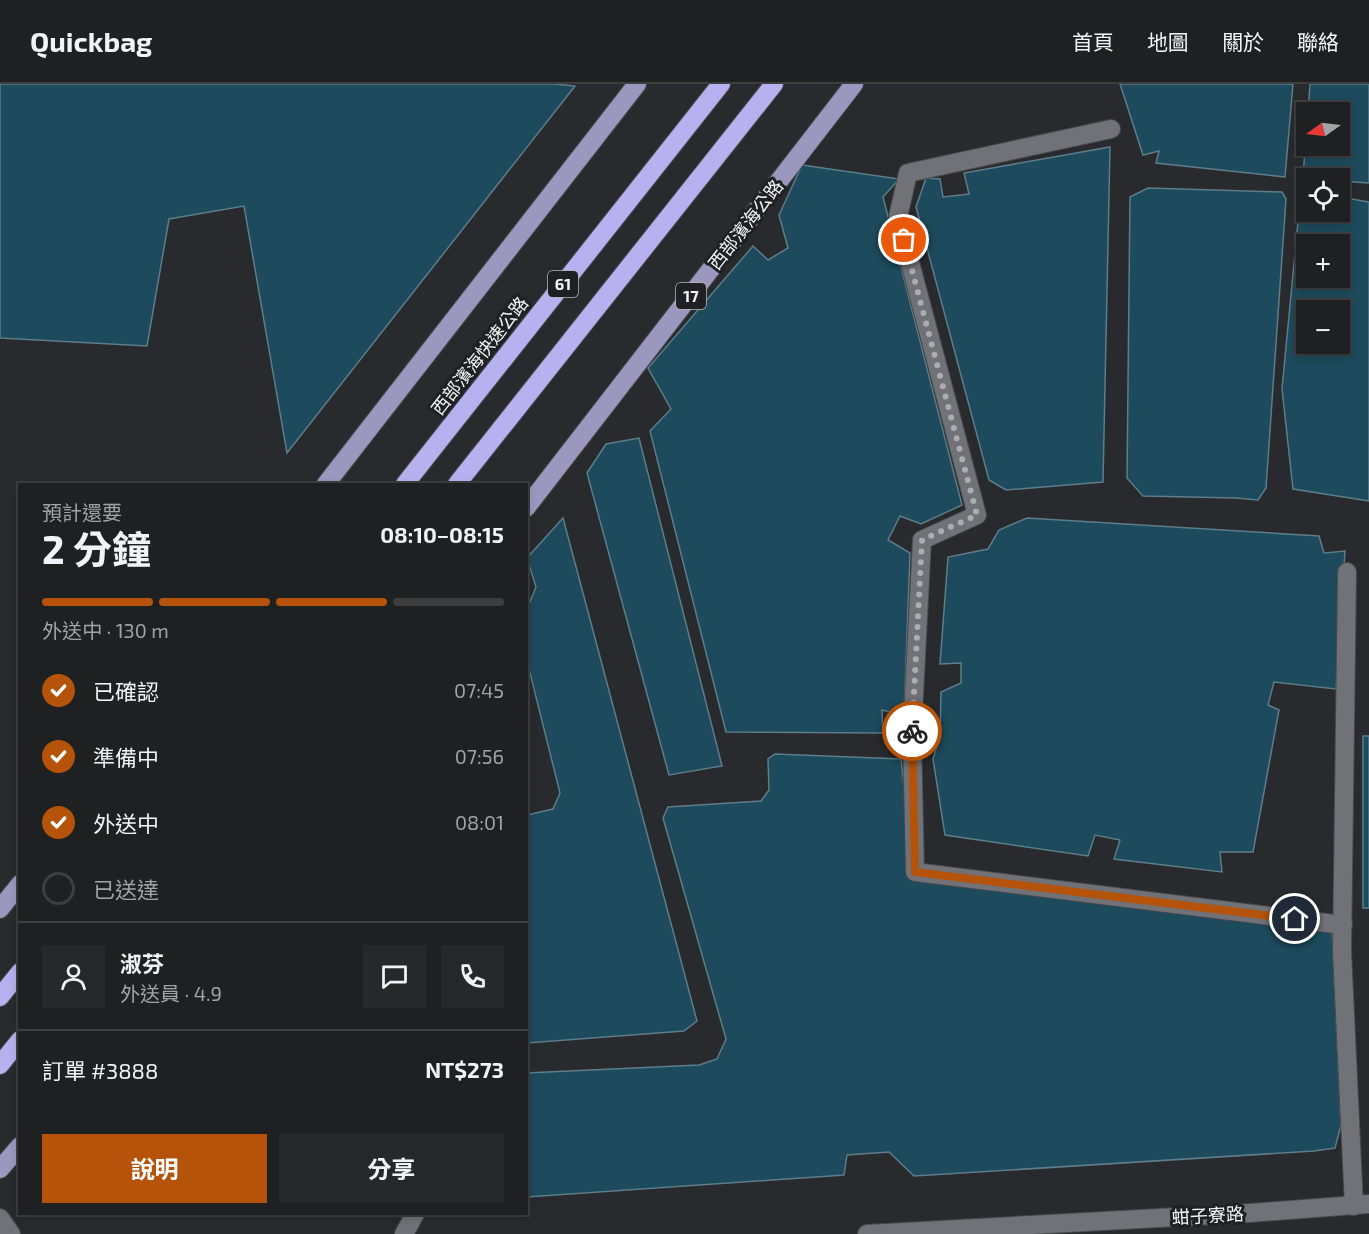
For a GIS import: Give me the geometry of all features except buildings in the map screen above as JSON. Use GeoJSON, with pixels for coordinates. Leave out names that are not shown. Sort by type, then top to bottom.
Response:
{"type":"FeatureCollection","features":[{"type":"Feature","properties":{"kind":"highway","name":"西部濱海快速公路"},"geometry":{"type":"LineString","coordinates":[[406,483],[721,84]]}},
{"type":"Feature","properties":{"kind":"highway","name":"61"},"geometry":{"type":"LineString","coordinates":[[459,483],[774,84]]}},
{"type":"Feature","properties":{"kind":"highway"},"geometry":{"type":"LineString","coordinates":[[0,997],[18,974]]}},
{"type":"Feature","properties":{"kind":"highway"},"geometry":{"type":"LineString","coordinates":[[0,1065],[18,1042]]}},
{"type":"Feature","properties":{"kind":"main road"},"geometry":{"type":"LineString","coordinates":[[327,483],[637,84]]}},
{"type":"Feature","properties":{"kind":"main road","name":"西部濱海公路"},"geometry":{"type":"LineString","coordinates":[[528,505],[854,84]]}},
{"type":"Feature","properties":{"kind":"main road"},"geometry":{"type":"LineString","coordinates":[[0,909],[18,886]]}},
{"type":"Feature","properties":{"kind":"main road"},"geometry":{"type":"LineString","coordinates":[[0,1169],[18,1148]]}},
{"type":"Feature","properties":{"kind":"street"},"geometry":{"type":"LineString","coordinates":[[1111,129],[908,173],[898,217],[977,515],[922,540],[912,734],[915,872],[1343,925]]}},
{"type":"Feature","properties":{"kind":"street"},"geometry":{"type":"LineString","coordinates":[[1347,572],[1343,925],[1362,1205]]}},
{"type":"Feature","properties":{"kind":"street","name":"蚶子寮路"},"geometry":{"type":"LineString","coordinates":[[867,1234],[1362,1205]]}},
{"type":"Feature","properties":{"kind":"street"},"geometry":{"type":"LineString","coordinates":[[404,1234],[414,1215]]}},
{"type":"Feature","properties":{"kind":"street"},"geometry":{"type":"LineString","coordinates":[[0,1218],[11,1234]]}},
{"type":"Feature","properties":{"kind":"water"},"geometry":{"type":"Polygon","coordinates":[[[0,84],[555,84],[575,86],[287,453],[244,206],[169,219],[147,346],[0,338],[0,84]]]}},
{"type":"Feature","properties":{"kind":"water"},"geometry":{"type":"Polygon","coordinates":[[[1120,84],[1293,84],[1285,177],[1156,163],[1159,151],[1143,155],[1120,84]]]}},
{"type":"Feature","properties":{"kind":"water"},"geometry":{"type":"Polygon","coordinates":[[[1310,84],[1369,84],[1369,183],[1350,182],[1350,168],[1304,168],[1304,156],[1350,156],[1350,102],[1309,102],[1310,84]]]}},
{"type":"Feature","properties":{"kind":"water"},"geometry":{"type":"Polygon","coordinates":[[[1110,147],[1103,482],[1006,490],[989,480],[916,207],[926,178],[940,179],[943,197],[969,194],[964,173],[1110,147]]]}},
{"type":"Feature","properties":{"kind":"water"},"geometry":{"type":"Polygon","coordinates":[[[802,165],[899,179],[883,197],[962,505],[921,524],[900,516],[888,540],[910,553],[904,715],[882,710],[883,733],[726,732],[650,431],[671,409],[648,368],[753,246],[768,260],[788,248],[779,215],[802,165]]]}},
{"type":"Feature","properties":{"kind":"water"},"geometry":{"type":"Polygon","coordinates":[[[1148,188],[1282,192],[1286,199],[1266,488],[1258,500],[1143,496],[1127,478],[1130,197],[1148,188]]]}},
{"type":"Feature","properties":{"kind":"water"},"geometry":{"type":"Polygon","coordinates":[[[1350,199],[1369,202],[1369,501],[1293,489],[1282,389],[1296,242],[1296,288],[1350,288],[1350,234],[1297,234],[1298,222],[1350,222],[1350,199]]]}},
{"type":"Feature","properties":{"kind":"water"},"geometry":{"type":"Polygon","coordinates":[[[639,438],[722,766],[669,775],[587,473],[606,444],[639,438]]]}},
{"type":"Feature","properties":{"kind":"water"},"geometry":{"type":"Polygon","coordinates":[[[563,518],[697,1021],[684,1031],[528,1043],[528,815],[553,809],[560,793],[528,665],[528,607],[536,587],[528,557],[563,518]]]}},
{"type":"Feature","properties":{"kind":"water"},"geometry":{"type":"Polygon","coordinates":[[[1027,518],[1319,536],[1324,553],[1345,551],[1336,689],[1274,682],[1268,705],[1279,710],[1253,852],[1220,852],[1222,872],[1114,859],[1120,840],[1095,835],[1088,856],[945,835],[933,759],[940,736],[941,692],[961,683],[961,663],[940,664],[948,557],[988,549],[999,530],[1027,518]]]}},
{"type":"Feature","properties":{"kind":"water"},"geometry":{"type":"Polygon","coordinates":[[[1363,736],[1369,736],[1369,908],[1363,908],[1363,736]]]}},
{"type":"Feature","properties":{"kind":"water"},"geometry":{"type":"Polygon","coordinates":[[[775,754],[901,759],[912,858],[911,868],[1332,929],[1341,1125],[1335,1148],[914,1176],[889,1152],[847,1155],[844,1175],[528,1197],[528,1073],[699,1065],[717,1059],[726,1039],[663,818],[668,807],[761,801],[769,790],[768,759],[775,754]]]}},
{"type":"Feature","properties":{"kind":"way so far"},"geometry":{"type":"LineString","coordinates":[[904,240],[977,515],[922,540],[912,731]]}},
{"type":"Feature","properties":{"kind":"route"},"geometry":{"type":"LineString","coordinates":[[912,731],[915,872],[1295,919]]}}]}
